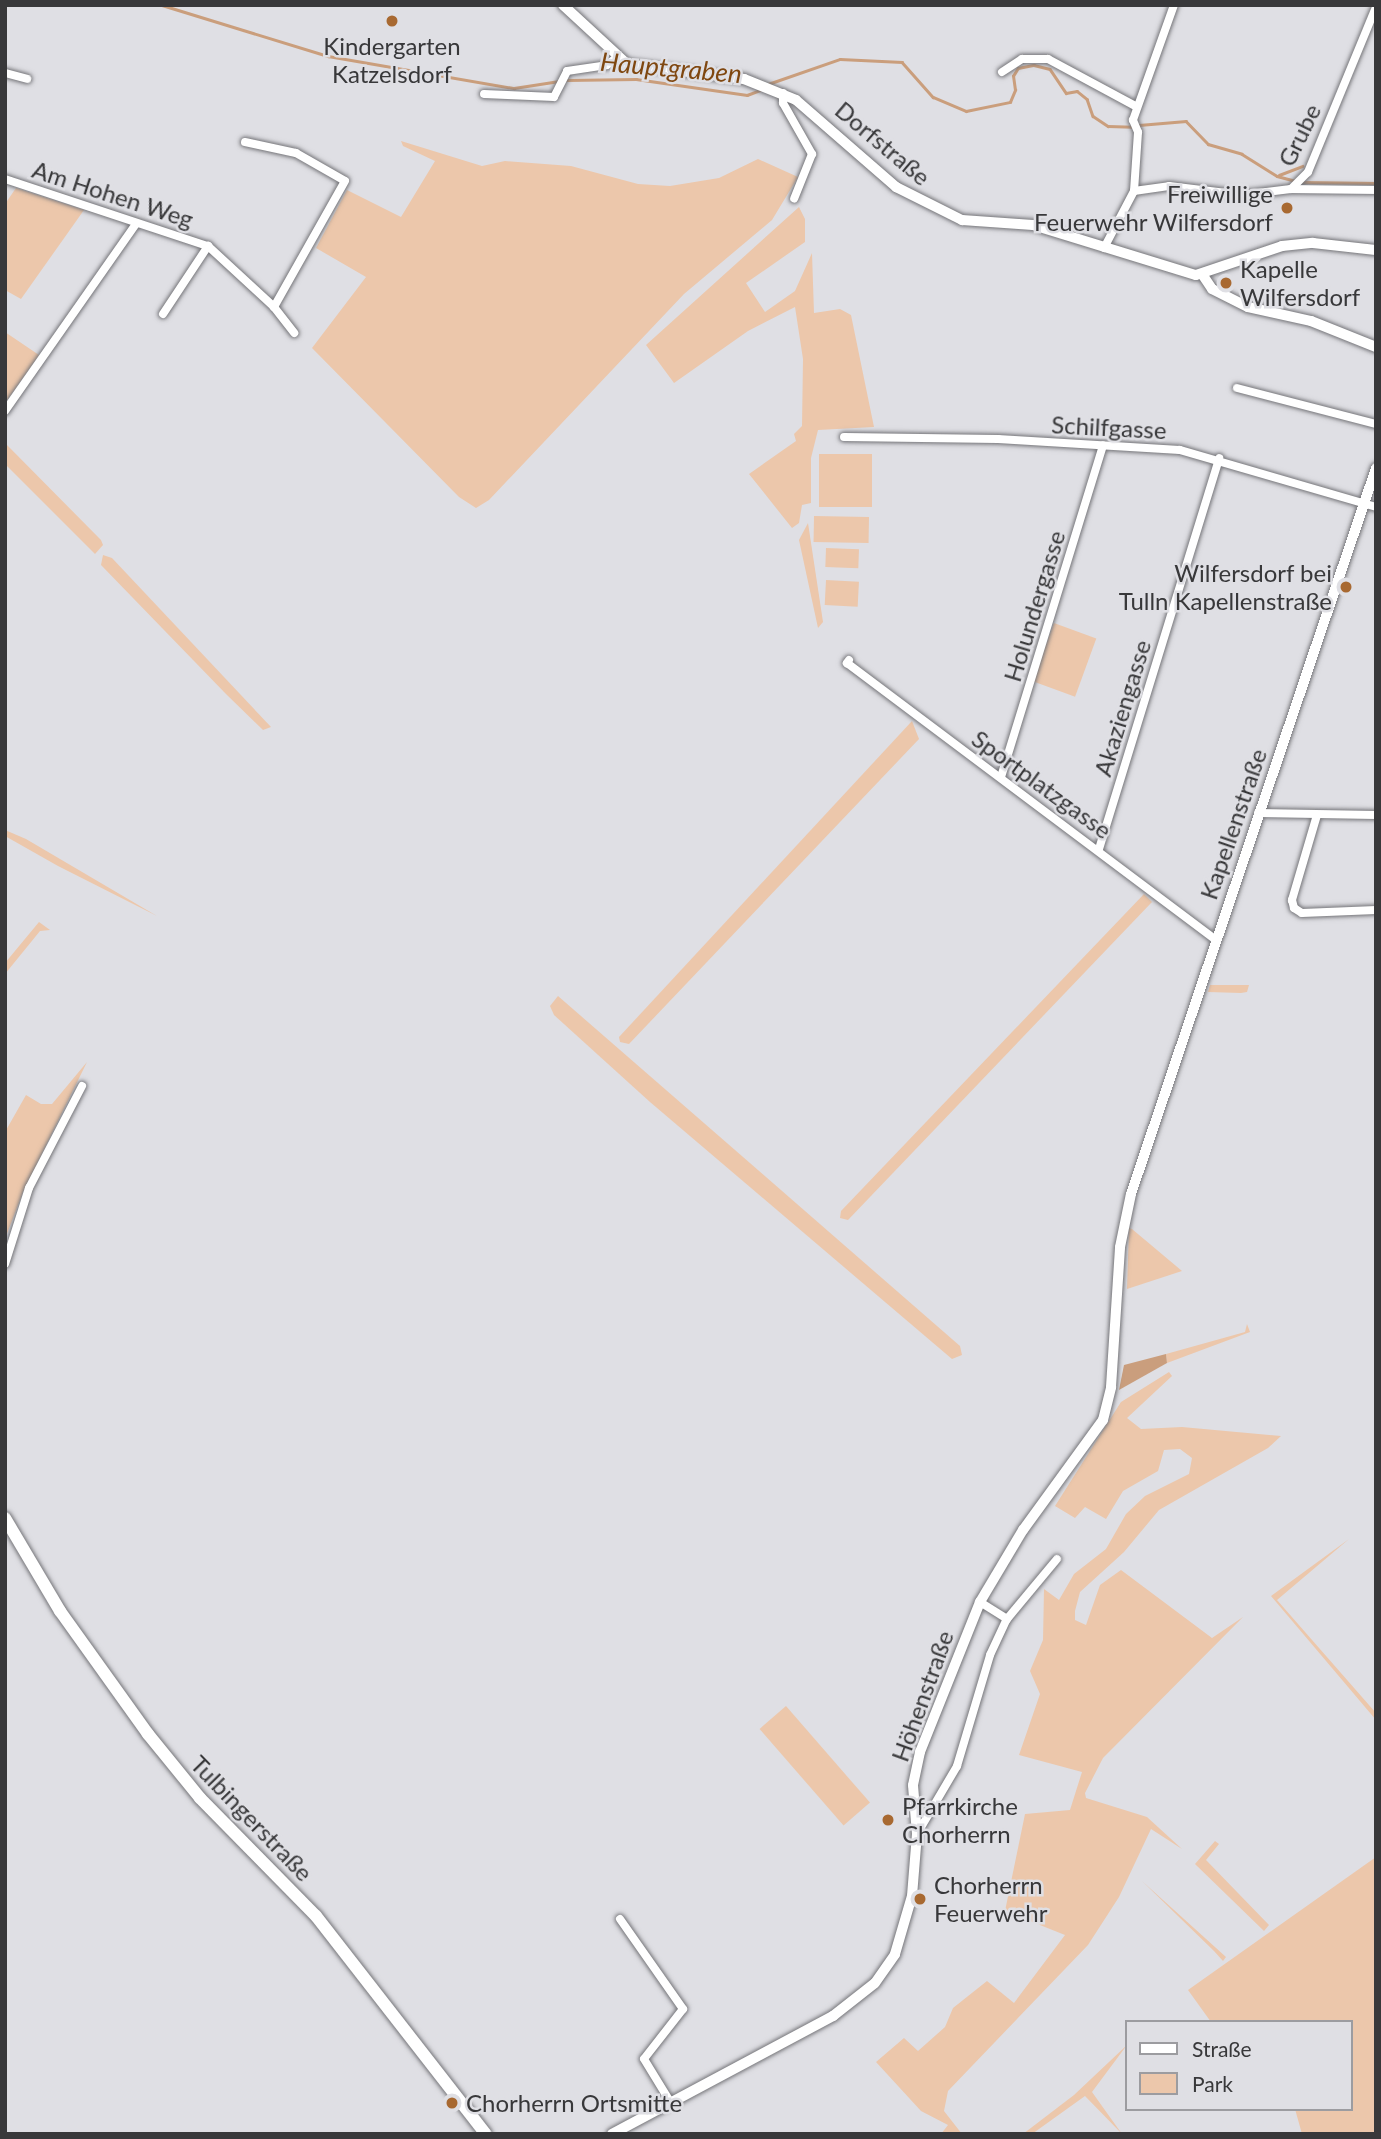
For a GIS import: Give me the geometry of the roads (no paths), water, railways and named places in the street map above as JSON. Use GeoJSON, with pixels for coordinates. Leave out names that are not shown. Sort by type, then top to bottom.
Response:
{"type":"FeatureCollection","features":[{"type":"Feature","properties":{"kind":"main road","name":"Tulbingerstraße"},"geometry":{"type":"LineString","coordinates":[[5,1518],[73,1632],[148,1734],[200,1798],[316,1916],[486,2134]]}},
{"type":"Feature","properties":{"kind":"street"},"geometry":{"type":"LineString","coordinates":[[484,94],[554,97],[567,71],[607,65],[616,58],[563,5]]}},
{"type":"Feature","properties":{"kind":"street"},"geometry":{"type":"LineString","coordinates":[[1104,248],[1133,191],[1138,132],[1133,120],[1174,5]]}},
{"type":"Feature","properties":{"kind":"street","name":"Grube"},"geometry":{"type":"LineString","coordinates":[[1133,191],[1169,186],[1242,195],[1293,187],[1308,172],[1376,7]]}},
{"type":"Feature","properties":{"kind":"street","name":"Dorfstraße"},"geometry":{"type":"LineString","coordinates":[[616,58],[637,68],[744,79],[783,93],[816,114],[917,202],[962,220],[1033,225],[1104,248],[1202,274]]}},
{"type":"Feature","properties":{"kind":"street"},"geometry":{"type":"LineString","coordinates":[[1002,72],[1022,59],[1048,58],[1137,107]]}},
{"type":"Feature","properties":{"kind":"street"},"geometry":{"type":"LineString","coordinates":[[5,73],[27,79]]}},
{"type":"Feature","properties":{"kind":"street"},"geometry":{"type":"LineString","coordinates":[[783,93],[783,103],[812,154],[794,199]]}},
{"type":"Feature","properties":{"kind":"street"},"geometry":{"type":"LineString","coordinates":[[245,142],[296,153],[345,181],[274,307]]}},
{"type":"Feature","properties":{"kind":"street","name":"Am Hohen Weg"},"geometry":{"type":"LineString","coordinates":[[5,179],[135,225],[208,246],[274,307],[294,333]]}},
{"type":"Feature","properties":{"kind":"street"},"geometry":{"type":"LineString","coordinates":[[1293,187],[1376,190]]}},
{"type":"Feature","properties":{"kind":"street"},"geometry":{"type":"LineString","coordinates":[[5,411],[135,225]]}},
{"type":"Feature","properties":{"kind":"street"},"geometry":{"type":"LineString","coordinates":[[1376,250],[1313,243],[1282,246],[1202,274],[1212,289],[1248,307],[1311,321],[1376,347]]}},
{"type":"Feature","properties":{"kind":"street","name":"Am Hohen Weg"},"geometry":{"type":"LineString","coordinates":[[163,314],[208,246]]}},
{"type":"Feature","properties":{"kind":"street"},"geometry":{"type":"LineString","coordinates":[[1237,388],[1376,424]]}},
{"type":"Feature","properties":{"kind":"street","name":"Schilfgasse"},"geometry":{"type":"LineString","coordinates":[[844,437],[1180,450],[1219,458],[1370,505]]}},
{"type":"Feature","properties":{"kind":"street","name":"Holundergasse"},"geometry":{"type":"LineString","coordinates":[[1001,777],[1103,445]]}},
{"type":"Feature","properties":{"kind":"street","name":"Akaziengasse"},"geometry":{"type":"LineString","coordinates":[[1099,849],[1219,458]]}},
{"type":"Feature","properties":{"kind":"street","name":"Kapellenstraße"},"geometry":{"type":"LineString","coordinates":[[1132,1194],[1258,813],[1370,505],[1376,468]]}},
{"type":"Feature","properties":{"kind":"street","name":"Sportplatzgasse"},"geometry":{"type":"LineString","coordinates":[[849,660],[847,663],[1099,849],[1216,940]]}},
{"type":"Feature","properties":{"kind":"street"},"geometry":{"type":"LineString","coordinates":[[1258,813],[1376,815]]}},
{"type":"Feature","properties":{"kind":"street"},"geometry":{"type":"LineString","coordinates":[[1317,815],[1292,900],[1294,908],[1302,914],[1376,910]]}},
{"type":"Feature","properties":{"kind":"street"},"geometry":{"type":"LineString","coordinates":[[5,1264],[29,1188],[82,1086]]}},
{"type":"Feature","properties":{"kind":"street","name":"Höhenstraße"},"geometry":{"type":"LineString","coordinates":[[612,2134],[833,2016],[875,1983],[902,1938],[917,1834],[915,1769],[980,1602],[1023,1530],[1102,1420],[1111,1387],[1120,1247],[1132,1194]]}},
{"type":"Feature","properties":{"kind":"street"},"geometry":{"type":"LineString","coordinates":[[917,1834],[957,1766],[990,1655],[1007,1619],[1057,1559]]}},
{"type":"Feature","properties":{"kind":"street"},"geometry":{"type":"LineString","coordinates":[[980,1602],[1007,1619]]}},
{"type":"Feature","properties":{"kind":"street"},"geometry":{"type":"LineString","coordinates":[[620,1919],[684,2009],[644,2059],[671,2103]]}},
{"type":"Feature","properties":{"kind":"waterway","name":"Hauptgraben"},"geometry":{"type":"LineString","coordinates":[[162,5],[328,56],[514,88],[560,81]]}},
{"type":"Feature","properties":{"kind":"waterway","name":"Hauptgraben"},"geometry":{"type":"LineString","coordinates":[[768,84],[840,59],[902,62],[933,97],[966,111],[1010,102],[1015,90],[1013,76],[1018,68],[1034,65],[1050,69],[1066,93],[1077,91],[1087,99],[1093,116],[1108,126],[1132,127]]}},
{"type":"Feature","properties":{"kind":"waterway","name":"Hauptgraben"},"geometry":{"type":"LineString","coordinates":[[567,80],[636,79],[747,95],[760,90]]}},
{"type":"Feature","properties":{"kind":"waterway","name":"Hauptgraben"},"geometry":{"type":"LineString","coordinates":[[1139,125],[1186,121],[1208,144],[1242,154],[1277,176],[1296,181]]}},
{"type":"Feature","properties":{"kind":"waterway"},"geometry":{"type":"LineString","coordinates":[[1279,175],[1302,166]]}},
{"type":"Feature","properties":{"kind":"waterway","name":"Hauptgraben"},"geometry":{"type":"LineString","coordinates":[[1302,182],[1376,183]]}},
{"type":"Feature","properties":{"kind":"place","name":"Kindergarten Katzelsdorf"},"geometry":{"type":"Point","coordinates":[392,21]}},
{"type":"Feature","properties":{"kind":"place","name":"Freiwillige Feuerwehr Wilfersdorf"},"geometry":{"type":"Point","coordinates":[1287,208]}},
{"type":"Feature","properties":{"kind":"place","name":"Kapelle Wilfersdorf"},"geometry":{"type":"Point","coordinates":[1226,283]}},
{"type":"Feature","properties":{"kind":"place","name":"Wilfersdorf bei Tulln Kapellenstraße"},"geometry":{"type":"Point","coordinates":[1346,587]}},
{"type":"Feature","properties":{"kind":"place","name":"Pfarrkirche Chorherrn"},"geometry":{"type":"Point","coordinates":[888,1820]}},
{"type":"Feature","properties":{"kind":"place","name":"Chorherrn Feuerwehr"},"geometry":{"type":"Point","coordinates":[920,1899]}},
{"type":"Feature","properties":{"kind":"place","name":"Chorherrn Ortsmitte"},"geometry":{"type":"Point","coordinates":[452,2103]}}]}
